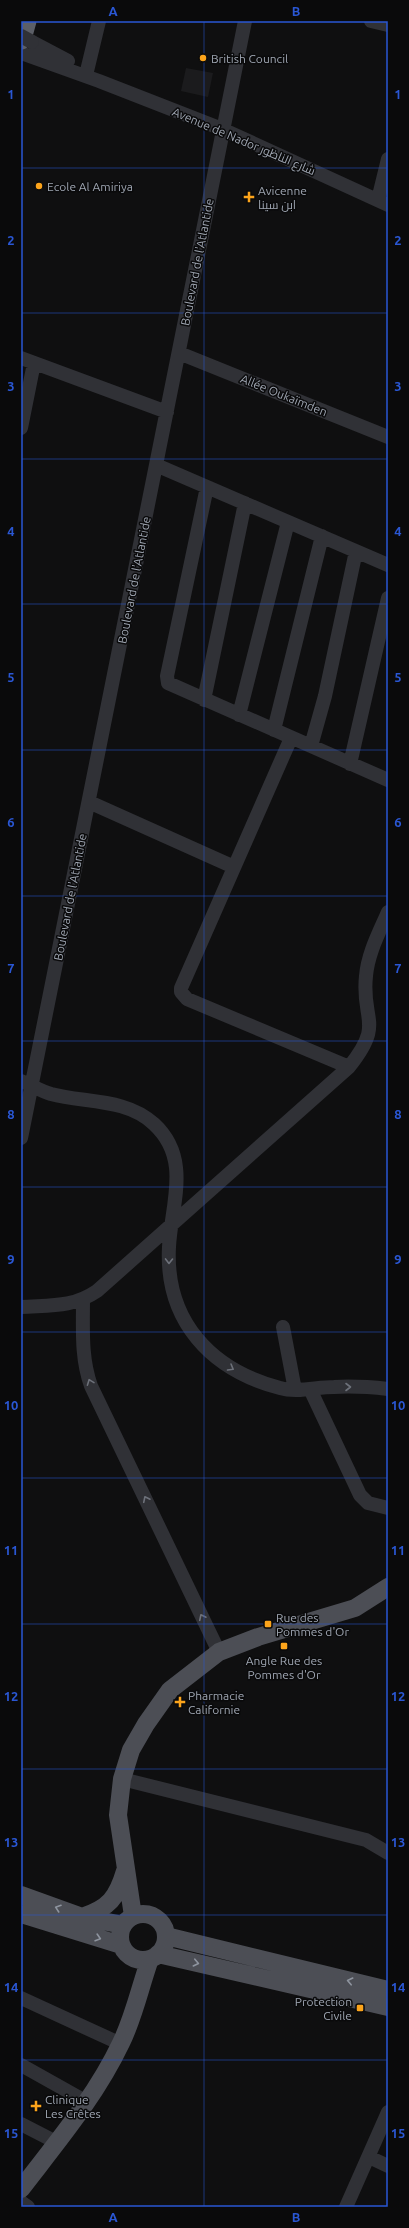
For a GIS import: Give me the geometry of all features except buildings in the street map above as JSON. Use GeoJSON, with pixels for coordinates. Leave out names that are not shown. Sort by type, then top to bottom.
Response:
{"type":"FeatureCollection","features":[{"type":"Feature","properties":{"kind":"highway"},"geometry":{"type":"LineString","coordinates":[[25,45],[26,21]]}},
{"type":"Feature","properties":{"kind":"main road"},"geometry":{"type":"LineString","coordinates":[[132,2010],[126,1951],[120,1933],[134,1918],[141,1894],[127,1866],[118,1815],[122,1779],[131,1750],[146,1724],[170,1690],[219,1652],[258,1637],[355,1608],[388,1587]]}},
{"type":"Feature","properties":{"kind":"main road"},"geometry":{"type":"LineString","coordinates":[[82,1916],[98,1911],[112,1899],[118,1892],[127,1866]]}},
{"type":"Feature","properties":{"kind":"main road"},"geometry":{"type":"LineString","coordinates":[[21,1896],[82,1916],[134,1918],[154,1916],[164,1928],[166,1936],[163,1948],[154,1957],[132,2010],[121,2044],[86,2102],[21,2188]]}},
{"type":"Feature","properties":{"kind":"main road"},"geometry":{"type":"LineString","coordinates":[[21,1914],[126,1951],[140,1960],[154,1957],[388,2007]]}},
{"type":"Feature","properties":{"kind":"main road"},"geometry":{"type":"LineString","coordinates":[[166,1936],[388,1990]]}},
{"type":"Feature","properties":{"kind":"street"},"geometry":{"type":"LineString","coordinates":[[86,71],[99,21]]}},
{"type":"Feature","properties":{"kind":"street","name":"Boulevard de l'Atlantide"},"geometry":{"type":"LineString","coordinates":[[21,1138],[26,1083],[89,802],[179,353],[222,129],[245,21]]}},
{"type":"Feature","properties":{"kind":"street"},"geometry":{"type":"LineString","coordinates":[[371,21],[388,25]]}},
{"type":"Feature","properties":{"kind":"street","name":"Avenue de Nador شارع الناظور"},"geometry":{"type":"LineString","coordinates":[[25,45],[86,71],[99,80]]}},
{"type":"Feature","properties":{"kind":"street","name":"Avenue de Nador شارع الناظور"},"geometry":{"type":"LineString","coordinates":[[25,45],[99,80],[222,129],[383,203]]}},
{"type":"Feature","properties":{"kind":"street"},"geometry":{"type":"LineString","coordinates":[[383,203],[388,159]]}},
{"type":"Feature","properties":{"kind":"street","name":"Allée Oukaïmden"},"geometry":{"type":"LineString","coordinates":[[179,353],[388,437]]}},
{"type":"Feature","properties":{"kind":"street"},"geometry":{"type":"LineString","coordinates":[[21,358],[167,412]]}},
{"type":"Feature","properties":{"kind":"street"},"geometry":{"type":"LineString","coordinates":[[21,428],[34,363]]}},
{"type":"Feature","properties":{"kind":"street"},"geometry":{"type":"LineString","coordinates":[[156,465],[388,565]]}},
{"type":"Feature","properties":{"kind":"street"},"geometry":{"type":"LineString","coordinates":[[207,487],[167,676],[170,684],[350,764],[387,776]]}},
{"type":"Feature","properties":{"kind":"street"},"geometry":{"type":"LineString","coordinates":[[204,700],[245,503]]}},
{"type":"Feature","properties":{"kind":"street"},"geometry":{"type":"LineString","coordinates":[[239,715],[288,522]]}},
{"type":"Feature","properties":{"kind":"street"},"geometry":{"type":"LineString","coordinates":[[274,730],[322,536]]}},
{"type":"Feature","properties":{"kind":"street"},"geometry":{"type":"LineString","coordinates":[[311,746],[328,683],[356,551]]}},
{"type":"Feature","properties":{"kind":"street"},"geometry":{"type":"LineString","coordinates":[[350,764],[388,598]]}},
{"type":"Feature","properties":{"kind":"street"},"geometry":{"type":"LineString","coordinates":[[291,738],[181,988],[181,992],[187,999],[349,1067]]}},
{"type":"Feature","properties":{"kind":"street"},"geometry":{"type":"LineString","coordinates":[[89,802],[234,867]]}},
{"type":"Feature","properties":{"kind":"street"},"geometry":{"type":"LineString","coordinates":[[21,1307],[69,1304],[83,1300],[97,1291],[349,1067],[368,1040],[371,1025],[365,978],[367,962],[388,912]]}},
{"type":"Feature","properties":{"kind":"street"},"geometry":{"type":"LineString","coordinates":[[26,1083],[51,1094],[102,1101],[132,1111],[154,1124],[169,1143],[175,1161],[178,1182],[169,1245],[168,1270],[174,1298],[184,1321],[204,1348],[228,1367],[255,1380],[281,1388],[295,1390],[333,1387],[388,1389]]}},
{"type":"Feature","properties":{"kind":"street"},"geometry":{"type":"LineString","coordinates":[[83,1300],[82,1349],[85,1368],[91,1386],[219,1652]]}},
{"type":"Feature","properties":{"kind":"street"},"geometry":{"type":"LineString","coordinates":[[283,1327],[295,1390]]}},
{"type":"Feature","properties":{"kind":"street"},"geometry":{"type":"LineString","coordinates":[[310,1389],[360,1495],[368,1504],[388,1508]]}},
{"type":"Feature","properties":{"kind":"street"},"geometry":{"type":"LineString","coordinates":[[122,1779],[366,1840],[388,1853]]}},
{"type":"Feature","properties":{"kind":"street"},"geometry":{"type":"LineString","coordinates":[[21,1998],[121,2044]]}},
{"type":"Feature","properties":{"kind":"street"},"geometry":{"type":"LineString","coordinates":[[21,2065],[86,2102]]}},
{"type":"Feature","properties":{"kind":"street"},"geometry":{"type":"LineString","coordinates":[[346,2207],[388,2112]]}},
{"type":"Feature","properties":{"kind":"street"},"geometry":{"type":"LineString","coordinates":[[21,2124],[56,2142]]}},
{"type":"Feature","properties":{"kind":"street"},"geometry":{"type":"LineString","coordinates":[[369,2157],[388,2166]]}},
{"type":"Feature","properties":{"kind":"street"},"geometry":{"type":"LineString","coordinates":[[21,2202],[28,2207]]}},
{"type":"Feature","properties":{"kind":"shaded area"},"geometry":{"type":"Polygon","coordinates":[[[186,68],[213,73],[208,97],[181,91],[186,68]]]}},
{"type":"Feature","properties":{"kind":"place","name":"British Council"},"geometry":{"type":"Point","coordinates":[203,58]}},
{"type":"Feature","properties":{"kind":"place","name":"Ecole Al Amiriya"},"geometry":{"type":"Point","coordinates":[39,186]}},
{"type":"Feature","properties":{"kind":"place","name":"Avicenne ابن سينا"},"geometry":{"type":"Point","coordinates":[249,197]}},
{"type":"Feature","properties":{"kind":"place","name":"Rue des Pommes d'Or"},"geometry":{"type":"Point","coordinates":[268,1624]}},
{"type":"Feature","properties":{"kind":"place","name":"Angle Rue des Pommes d'Or"},"geometry":{"type":"Point","coordinates":[284,1646]}},
{"type":"Feature","properties":{"kind":"place","name":"Pharmacie Californie"},"geometry":{"type":"Point","coordinates":[180,1702]}},
{"type":"Feature","properties":{"kind":"place","name":"Protection Civile"},"geometry":{"type":"Point","coordinates":[360,2008]}},
{"type":"Feature","properties":{"kind":"place","name":"Clinique Les Crêtes"},"geometry":{"type":"Point","coordinates":[36,2106]}}]}
